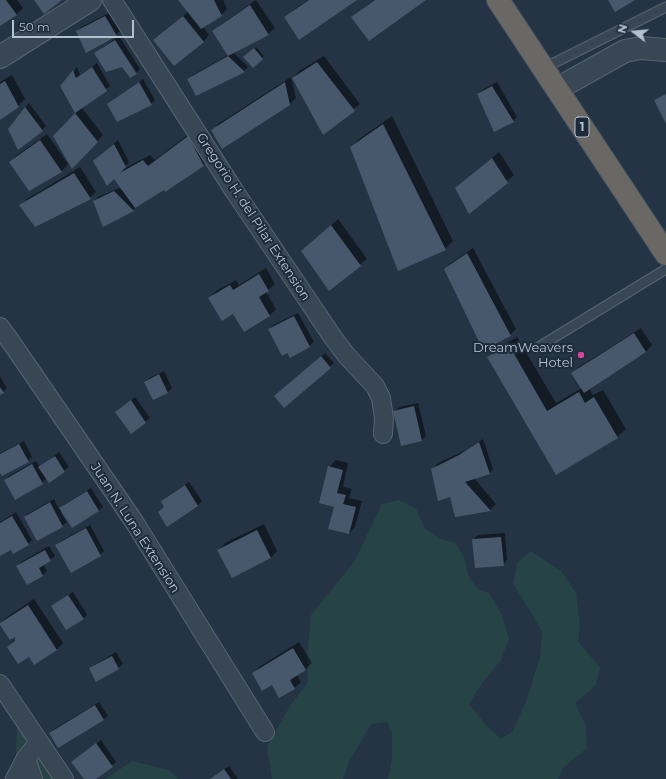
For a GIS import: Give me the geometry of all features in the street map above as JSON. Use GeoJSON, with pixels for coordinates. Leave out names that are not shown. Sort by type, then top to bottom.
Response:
{"type":"FeatureCollection","features":[{"type":"Feature","properties":{"kind":"highway","name":"1"},"geometry":{"type":"LineString","coordinates":[[498,0],[666,254]]}},
{"type":"Feature","properties":{"kind":"street"},"geometry":{"type":"LineString","coordinates":[[0,57],[90,0]]}},
{"type":"Feature","properties":{"kind":"street","name":"Gregorio H. del Pilar Extension"},"geometry":{"type":"LineString","coordinates":[[112,0],[235,192],[334,339],[347,356],[375,386],[381,398],[384,418],[382,434]]}},
{"type":"Feature","properties":{"kind":"street"},"geometry":{"type":"LineString","coordinates":[[557,89],[625,51],[641,48],[666,50]]}},
{"type":"Feature","properties":{"kind":"street","name":"Juan N. Luna Extension"},"geometry":{"type":"LineString","coordinates":[[0,327],[133,520],[265,732]]}},
{"type":"Feature","properties":{"kind":"street"},"geometry":{"type":"LineString","coordinates":[[0,684],[64,779]]}},
{"type":"Feature","properties":{"kind":"street"},"geometry":{"type":"LineString","coordinates":[[15,779],[26,758],[39,742]]}},
{"type":"Feature","properties":{"kind":"street"},"geometry":{"type":"LineString","coordinates":[[26,758],[33,779]]}},
{"type":"Feature","properties":{"kind":"lane"},"geometry":{"type":"LineString","coordinates":[[544,68],[666,7]]}},
{"type":"Feature","properties":{"kind":"lane"},"geometry":{"type":"LineString","coordinates":[[536,348],[666,269]]}},
{"type":"Feature","properties":{"kind":"green space"},"geometry":{"type":"Polygon","coordinates":[[[399,500],[416,509],[425,528],[440,539],[455,543],[464,557],[468,576],[478,589],[489,593],[502,615],[509,639],[501,660],[482,683],[469,704],[486,725],[501,739],[512,732],[526,702],[540,657],[542,632],[513,584],[517,563],[531,551],[561,571],[576,593],[580,625],[578,642],[600,667],[596,685],[575,703],[586,726],[587,748],[563,768],[558,779],[388,779],[392,758],[392,732],[387,722],[371,724],[349,762],[343,779],[272,779],[267,746],[290,706],[308,682],[307,658],[311,615],[354,562],[382,504],[399,500]]]}},
{"type":"Feature","properties":{"kind":"green space"},"geometry":{"type":"Polygon","coordinates":[[[18,702],[57,758],[73,779],[15,779],[18,702]]]}},
{"type":"Feature","properties":{"kind":"green space"},"geometry":{"type":"Polygon","coordinates":[[[132,761],[169,770],[178,779],[106,779],[132,761]]]}},
{"type":"Feature","properties":{"kind":"building"},"geometry":{"type":"Polygon","coordinates":[[[0,0],[6,0],[17,15],[0,26],[0,0]]]}},
{"type":"Feature","properties":{"kind":"building"},"geometry":{"type":"Polygon","coordinates":[[[34,0],[62,0],[44,14],[34,0]]]}},
{"type":"Feature","properties":{"kind":"building"},"geometry":{"type":"Polygon","coordinates":[[[178,0],[214,0],[222,16],[201,29],[178,0]]]}},
{"type":"Feature","properties":{"kind":"building"},"geometry":{"type":"Polygon","coordinates":[[[309,0],[357,0],[299,40],[284,17],[309,0]]]}},
{"type":"Feature","properties":{"kind":"building"},"geometry":{"type":"Polygon","coordinates":[[[375,0],[426,0],[369,41],[351,17],[375,0]]]}},
{"type":"Feature","properties":{"kind":"building"},"geometry":{"type":"Polygon","coordinates":[[[608,0],[635,0],[615,12],[608,0]]]}},
{"type":"Feature","properties":{"kind":"building"},"geometry":{"type":"Polygon","coordinates":[[[250,5],[269,35],[228,56],[212,31],[250,5]]]}},
{"type":"Feature","properties":{"kind":"building"},"geometry":{"type":"Polygon","coordinates":[[[105,16],[117,36],[86,53],[76,31],[105,16]]]}},
{"type":"Feature","properties":{"kind":"building"},"geometry":{"type":"Polygon","coordinates":[[[183,16],[204,42],[174,66],[153,40],[183,16]]]}},
{"type":"Feature","properties":{"kind":"building"},"geometry":{"type":"Polygon","coordinates":[[[115,40],[137,74],[130,78],[122,67],[106,72],[94,53],[115,40]]]}},
{"type":"Feature","properties":{"kind":"building"},"geometry":{"type":"Polygon","coordinates":[[[254,48],[263,59],[253,68],[243,57],[254,48]]]}},
{"type":"Feature","properties":{"kind":"building"},"geometry":{"type":"Polygon","coordinates":[[[228,56],[245,72],[196,96],[187,79],[228,56]]]}},
{"type":"Feature","properties":{"kind":"building"},"geometry":{"type":"Polygon","coordinates":[[[317,62],[355,111],[323,135],[292,78],[317,62]]]}},
{"type":"Feature","properties":{"kind":"building"},"geometry":{"type":"Polygon","coordinates":[[[92,67],[107,91],[75,113],[60,86],[73,70],[76,78],[92,67]]]}},
{"type":"Feature","properties":{"kind":"building"},"geometry":{"type":"Polygon","coordinates":[[[5,81],[19,107],[0,120],[0,84],[5,81]]]}},
{"type":"Feature","properties":{"kind":"building"},"geometry":{"type":"Polygon","coordinates":[[[139,82],[152,105],[117,122],[107,104],[139,82]]]}},
{"type":"Feature","properties":{"kind":"building"},"geometry":{"type":"Polygon","coordinates":[[[285,82],[290,105],[222,149],[211,130],[285,82]]]}},
{"type":"Feature","properties":{"kind":"building"},"geometry":{"type":"Polygon","coordinates":[[[492,86],[514,122],[494,132],[477,94],[492,86]]]}},
{"type":"Feature","properties":{"kind":"building"},"geometry":{"type":"Polygon","coordinates":[[[666,94],[666,124],[654,100],[666,94]]]}},
{"type":"Feature","properties":{"kind":"building"},"geometry":{"type":"Polygon","coordinates":[[[25,107],[43,131],[18,150],[8,129],[25,107]]]}},
{"type":"Feature","properties":{"kind":"building"},"geometry":{"type":"Polygon","coordinates":[[[75,113],[98,142],[72,169],[53,136],[75,113]]]}},
{"type":"Feature","properties":{"kind":"building"},"geometry":{"type":"Polygon","coordinates":[[[383,124],[446,250],[398,271],[350,147],[383,124]]]}},
{"type":"Feature","properties":{"kind":"building"},"geometry":{"type":"Polygon","coordinates":[[[188,136],[204,166],[165,192],[164,190],[135,208],[114,179],[107,186],[93,161],[114,144],[126,167],[120,173],[143,160],[148,166],[188,136]]]}},
{"type":"Feature","properties":{"kind":"building"},"geometry":{"type":"Polygon","coordinates":[[[40,140],[62,172],[29,191],[9,162],[40,140]]]}},
{"type":"Feature","properties":{"kind":"building"},"geometry":{"type":"Polygon","coordinates":[[[492,158],[508,183],[469,214],[455,188],[492,158]]]}},
{"type":"Feature","properties":{"kind":"building"},"geometry":{"type":"Polygon","coordinates":[[[74,173],[91,199],[35,227],[19,205],[74,173]]]}},
{"type":"Feature","properties":{"kind":"building"},"geometry":{"type":"Polygon","coordinates":[[[114,191],[134,211],[103,227],[93,201],[114,191]]]}},
{"type":"Feature","properties":{"kind":"building"},"geometry":{"type":"Polygon","coordinates":[[[331,225],[361,266],[329,291],[301,251],[331,225]]]}},
{"type":"Feature","properties":{"kind":"building"},"geometry":{"type":"Polygon","coordinates":[[[467,253],[511,336],[483,350],[444,269],[467,253]]]}},
{"type":"Feature","properties":{"kind":"building"},"geometry":{"type":"Polygon","coordinates":[[[259,274],[269,291],[259,297],[270,316],[244,332],[233,314],[222,321],[208,298],[230,285],[233,290],[259,274]]]}},
{"type":"Feature","properties":{"kind":"building"},"geometry":{"type":"Polygon","coordinates":[[[294,316],[310,347],[290,358],[287,353],[282,356],[268,329],[294,316]]]}},
{"type":"Feature","properties":{"kind":"building"},"geometry":{"type":"Polygon","coordinates":[[[634,333],[646,352],[584,393],[571,373],[634,333]]]}},
{"type":"Feature","properties":{"kind":"building"},"geometry":{"type":"Polygon","coordinates":[[[509,345],[547,411],[579,392],[585,403],[594,397],[618,438],[556,475],[487,357],[509,345]]]}},
{"type":"Feature","properties":{"kind":"building"},"geometry":{"type":"Polygon","coordinates":[[[321,356],[331,368],[284,408],[274,396],[321,356]]]}},
{"type":"Feature","properties":{"kind":"building"},"geometry":{"type":"Polygon","coordinates":[[[159,374],[168,393],[153,400],[144,382],[159,374]]]}},
{"type":"Feature","properties":{"kind":"building"},"geometry":{"type":"Polygon","coordinates":[[[0,387],[4,393],[0,395],[0,387]]]}},
{"type":"Feature","properties":{"kind":"building"},"geometry":{"type":"Polygon","coordinates":[[[131,400],[146,423],[131,434],[115,412],[131,400]]]}},
{"type":"Feature","properties":{"kind":"building"},"geometry":{"type":"Polygon","coordinates":[[[414,406],[422,441],[401,446],[393,411],[414,406]]]}},
{"type":"Feature","properties":{"kind":"building"},"geometry":{"type":"Polygon","coordinates":[[[479,442],[490,474],[465,482],[491,511],[455,517],[450,497],[438,501],[431,469],[459,455],[479,442]]]}},
{"type":"Feature","properties":{"kind":"building"},"geometry":{"type":"Polygon","coordinates":[[[19,444],[29,462],[2,476],[0,473],[0,454],[19,444]]]}},
{"type":"Feature","properties":{"kind":"building"},"geometry":{"type":"Polygon","coordinates":[[[55,456],[65,472],[49,483],[38,467],[55,456]]]}},
{"type":"Feature","properties":{"kind":"building"},"geometry":{"type":"Polygon","coordinates":[[[32,464],[43,484],[15,500],[4,480],[32,464]]]}},
{"type":"Feature","properties":{"kind":"building"},"geometry":{"type":"Polygon","coordinates":[[[328,466],[343,470],[337,493],[346,495],[343,504],[356,507],[349,534],[328,529],[334,507],[319,503],[328,466]]]}},
{"type":"Feature","properties":{"kind":"building"},"geometry":{"type":"Polygon","coordinates":[[[185,485],[198,506],[167,527],[158,512],[164,507],[161,501],[185,485]]]}},
{"type":"Feature","properties":{"kind":"building"},"geometry":{"type":"Polygon","coordinates":[[[87,491],[99,511],[72,528],[59,508],[87,491]]]}},
{"type":"Feature","properties":{"kind":"building"},"geometry":{"type":"Polygon","coordinates":[[[50,502],[63,527],[37,541],[24,517],[50,502]]]}},
{"type":"Feature","properties":{"kind":"building"},"geometry":{"type":"Polygon","coordinates":[[[12,516],[29,545],[13,554],[11,550],[0,556],[0,523],[12,516]]]}},
{"type":"Feature","properties":{"kind":"building"},"geometry":{"type":"Polygon","coordinates":[[[86,528],[101,556],[71,573],[55,545],[86,528]]]}},
{"type":"Feature","properties":{"kind":"building"},"geometry":{"type":"Polygon","coordinates":[[[257,530],[271,558],[232,578],[217,550],[257,530]]]}},
{"type":"Feature","properties":{"kind":"building"},"geometry":{"type":"Polygon","coordinates":[[[501,537],[504,566],[475,568],[472,539],[501,537]]]}},
{"type":"Feature","properties":{"kind":"building"},"geometry":{"type":"Polygon","coordinates":[[[45,550],[51,561],[39,568],[43,576],[27,585],[16,566],[45,550]]]}},
{"type":"Feature","properties":{"kind":"building"},"geometry":{"type":"Polygon","coordinates":[[[68,595],[84,619],[66,630],[51,606],[68,595]]]}},
{"type":"Feature","properties":{"kind":"building"},"geometry":{"type":"Polygon","coordinates":[[[28,605],[57,650],[34,665],[29,657],[18,664],[7,647],[15,641],[15,637],[10,640],[0,625],[0,623],[28,605]]]}},
{"type":"Feature","properties":{"kind":"building"},"geometry":{"type":"Polygon","coordinates":[[[293,648],[306,670],[290,680],[295,689],[279,698],[272,685],[262,691],[252,673],[293,648]]]}},
{"type":"Feature","properties":{"kind":"building"},"geometry":{"type":"Polygon","coordinates":[[[112,656],[119,669],[96,682],[89,668],[112,656]]]}},
{"type":"Feature","properties":{"kind":"building"},"geometry":{"type":"Polygon","coordinates":[[[95,705],[104,720],[58,748],[49,733],[95,705]]]}},
{"type":"Feature","properties":{"kind":"building"},"geometry":{"type":"Polygon","coordinates":[[[96,743],[113,767],[96,779],[84,779],[71,762],[96,743]]]}},
{"type":"Feature","properties":{"kind":"building"},"geometry":{"type":"Polygon","coordinates":[[[224,769],[231,779],[210,779],[224,769]]]}},
{"type":"Feature","properties":{"kind":"place","name":"DreamWeavers Hotel"},"geometry":{"type":"Point","coordinates":[581,355]}}]}
